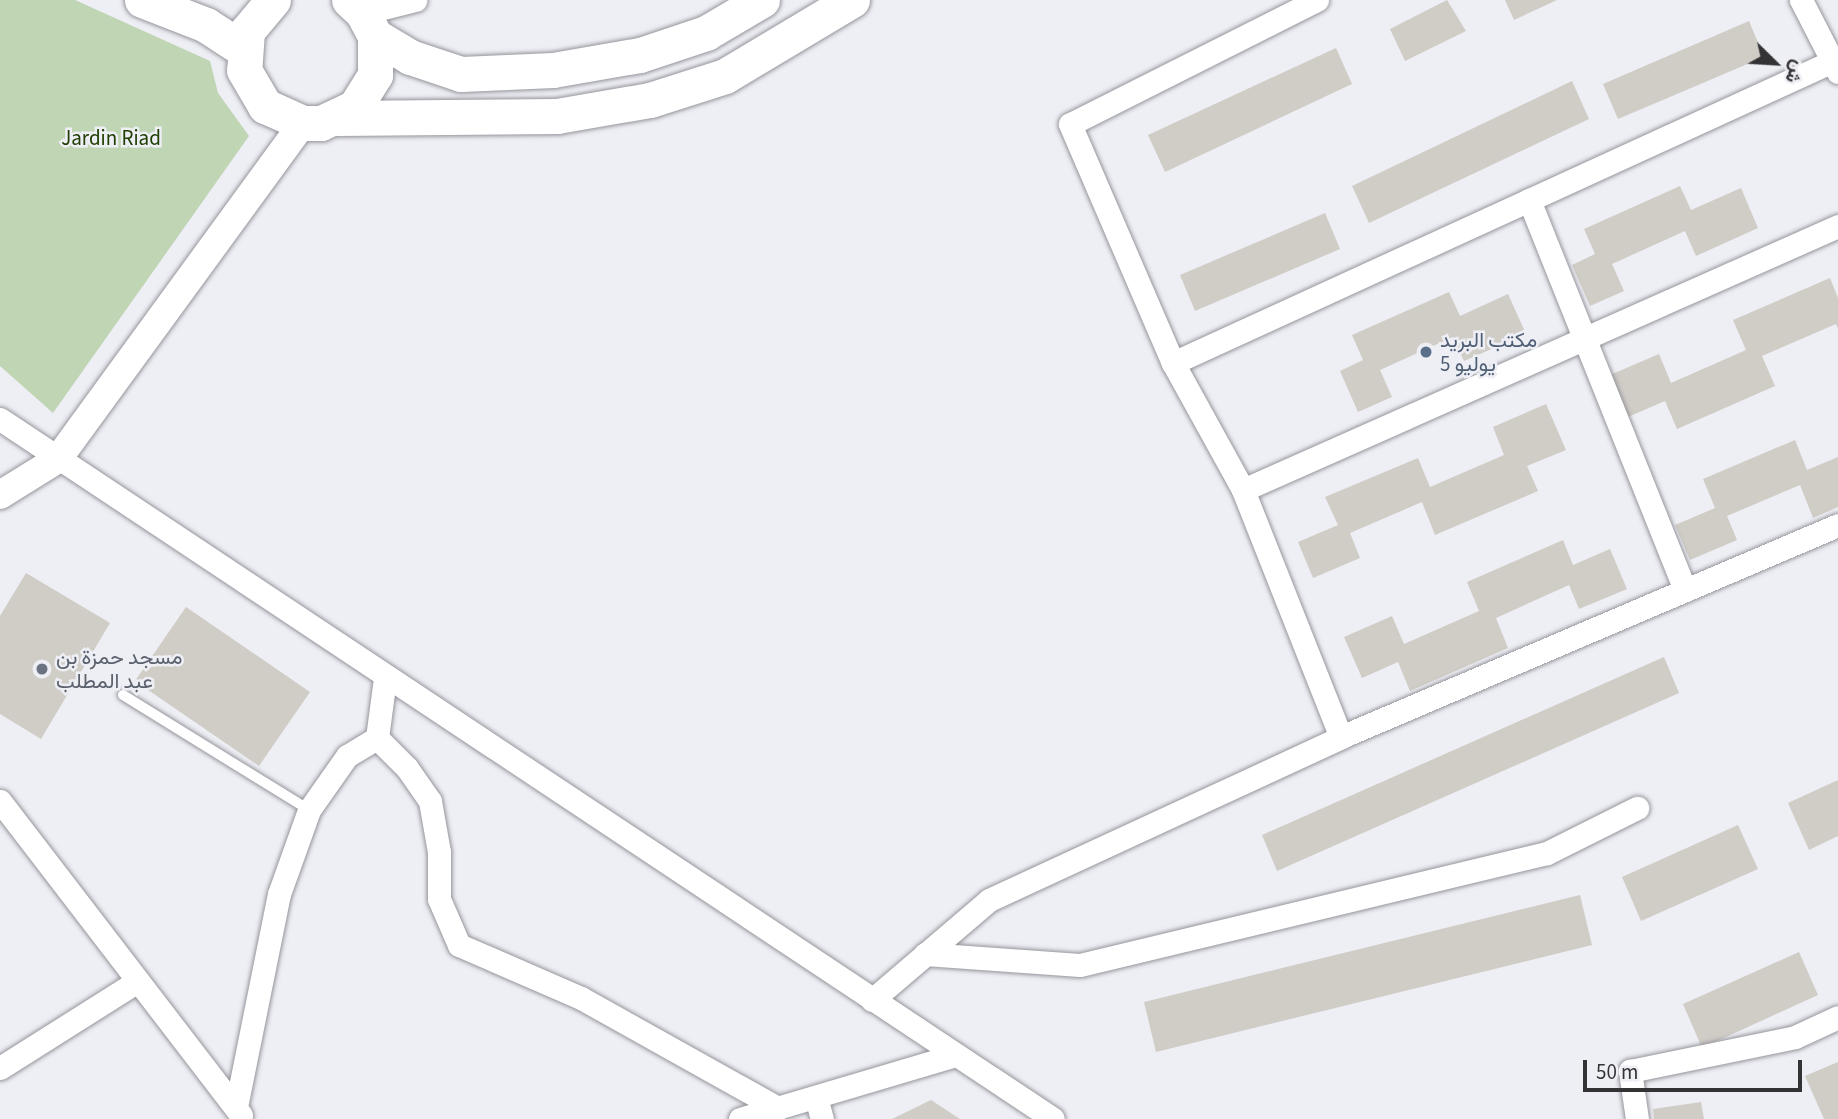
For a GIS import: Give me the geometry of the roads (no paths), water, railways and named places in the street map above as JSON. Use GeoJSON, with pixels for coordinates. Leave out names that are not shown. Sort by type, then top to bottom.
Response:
{"type":"FeatureCollection","features":[{"type":"Feature","properties":{"kind":"main road"},"geometry":{"type":"LineString","coordinates":[[142,0],[206,25],[243,48]]}},
{"type":"Feature","properties":{"kind":"main road"},"geometry":{"type":"LineString","coordinates":[[272,0],[256,16],[243,48],[244,70],[265,106],[303,123],[338,117],[557,116],[650,100],[725,76],[852,0]]}},
{"type":"Feature","properties":{"kind":"main road"},"geometry":{"type":"LineString","coordinates":[[362,16],[410,57],[461,74],[554,70],[639,55],[706,33],[762,0]]}},
{"type":"Feature","properties":{"kind":"main road"},"geometry":{"type":"LineString","coordinates":[[338,117],[355,107],[375,75],[362,16]]}},
{"type":"Feature","properties":{"kind":"street"},"geometry":{"type":"LineString","coordinates":[[362,16],[415,0]]}},
{"type":"Feature","properties":{"kind":"street"},"geometry":{"type":"LineString","coordinates":[[1317,0],[1070,124],[1173,363],[1243,491],[1341,737]]}},
{"type":"Feature","properties":{"kind":"street"},"geometry":{"type":"LineString","coordinates":[[1173,363],[1529,200],[1835,67],[1801,0]]}},
{"type":"Feature","properties":{"kind":"street"},"geometry":{"type":"LineString","coordinates":[[0,495],[58,459],[303,123]]}},
{"type":"Feature","properties":{"kind":"street"},"geometry":{"type":"LineString","coordinates":[[1529,200],[1684,588]]}},
{"type":"Feature","properties":{"kind":"street"},"geometry":{"type":"LineString","coordinates":[[1243,491],[1838,226]]}},
{"type":"Feature","properties":{"kind":"street"},"geometry":{"type":"LineString","coordinates":[[0,419],[1053,1119]]}},
{"type":"Feature","properties":{"kind":"street"},"geometry":{"type":"LineString","coordinates":[[872,1000],[989,900],[1341,737],[1684,588],[1838,525]]}},
{"type":"Feature","properties":{"kind":"street"},"geometry":{"type":"LineString","coordinates":[[377,738],[385,677]]}},
{"type":"Feature","properties":{"kind":"street"},"geometry":{"type":"LineString","coordinates":[[240,1113],[279,894],[309,810],[347,756],[377,738]]}},
{"type":"Feature","properties":{"kind":"street"},"geometry":{"type":"LineString","coordinates":[[377,738],[407,768],[430,801],[439,852],[439,899],[459,945],[581,998],[778,1108]]}},
{"type":"Feature","properties":{"kind":"street"},"geometry":{"type":"LineString","coordinates":[[0,801],[136,982],[240,1113]]}},
{"type":"Feature","properties":{"kind":"street"},"geometry":{"type":"LineString","coordinates":[[925,954],[1080,965],[1547,853],[1637,808]]}},
{"type":"Feature","properties":{"kind":"street"},"geometry":{"type":"LineString","coordinates":[[0,1068],[136,982]]}},
{"type":"Feature","properties":{"kind":"street"},"geometry":{"type":"LineString","coordinates":[[1637,1119],[1630,1070],[1794,1037],[1838,1017]]}},
{"type":"Feature","properties":{"kind":"street"},"geometry":{"type":"LineString","coordinates":[[740,1119],[778,1108],[819,1108],[956,1055]]}},
{"type":"Feature","properties":{"kind":"lane"},"geometry":{"type":"LineString","coordinates":[[123,695],[309,810]]}},
{"type":"Feature","properties":{"kind":"place","name":"مكتب البريد 5 يوليو"},"geometry":{"type":"Point","coordinates":[1426,352]}},
{"type":"Feature","properties":{"kind":"place","name":"مسجد حمزة بن عبد المطلب"},"geometry":{"type":"Point","coordinates":[42,669]}},
{"type":"Feature","properties":{"kind":"park label","name":"Jardin Riad"},"geometry":{"type":"Point","coordinates":[111,138]}}]}
